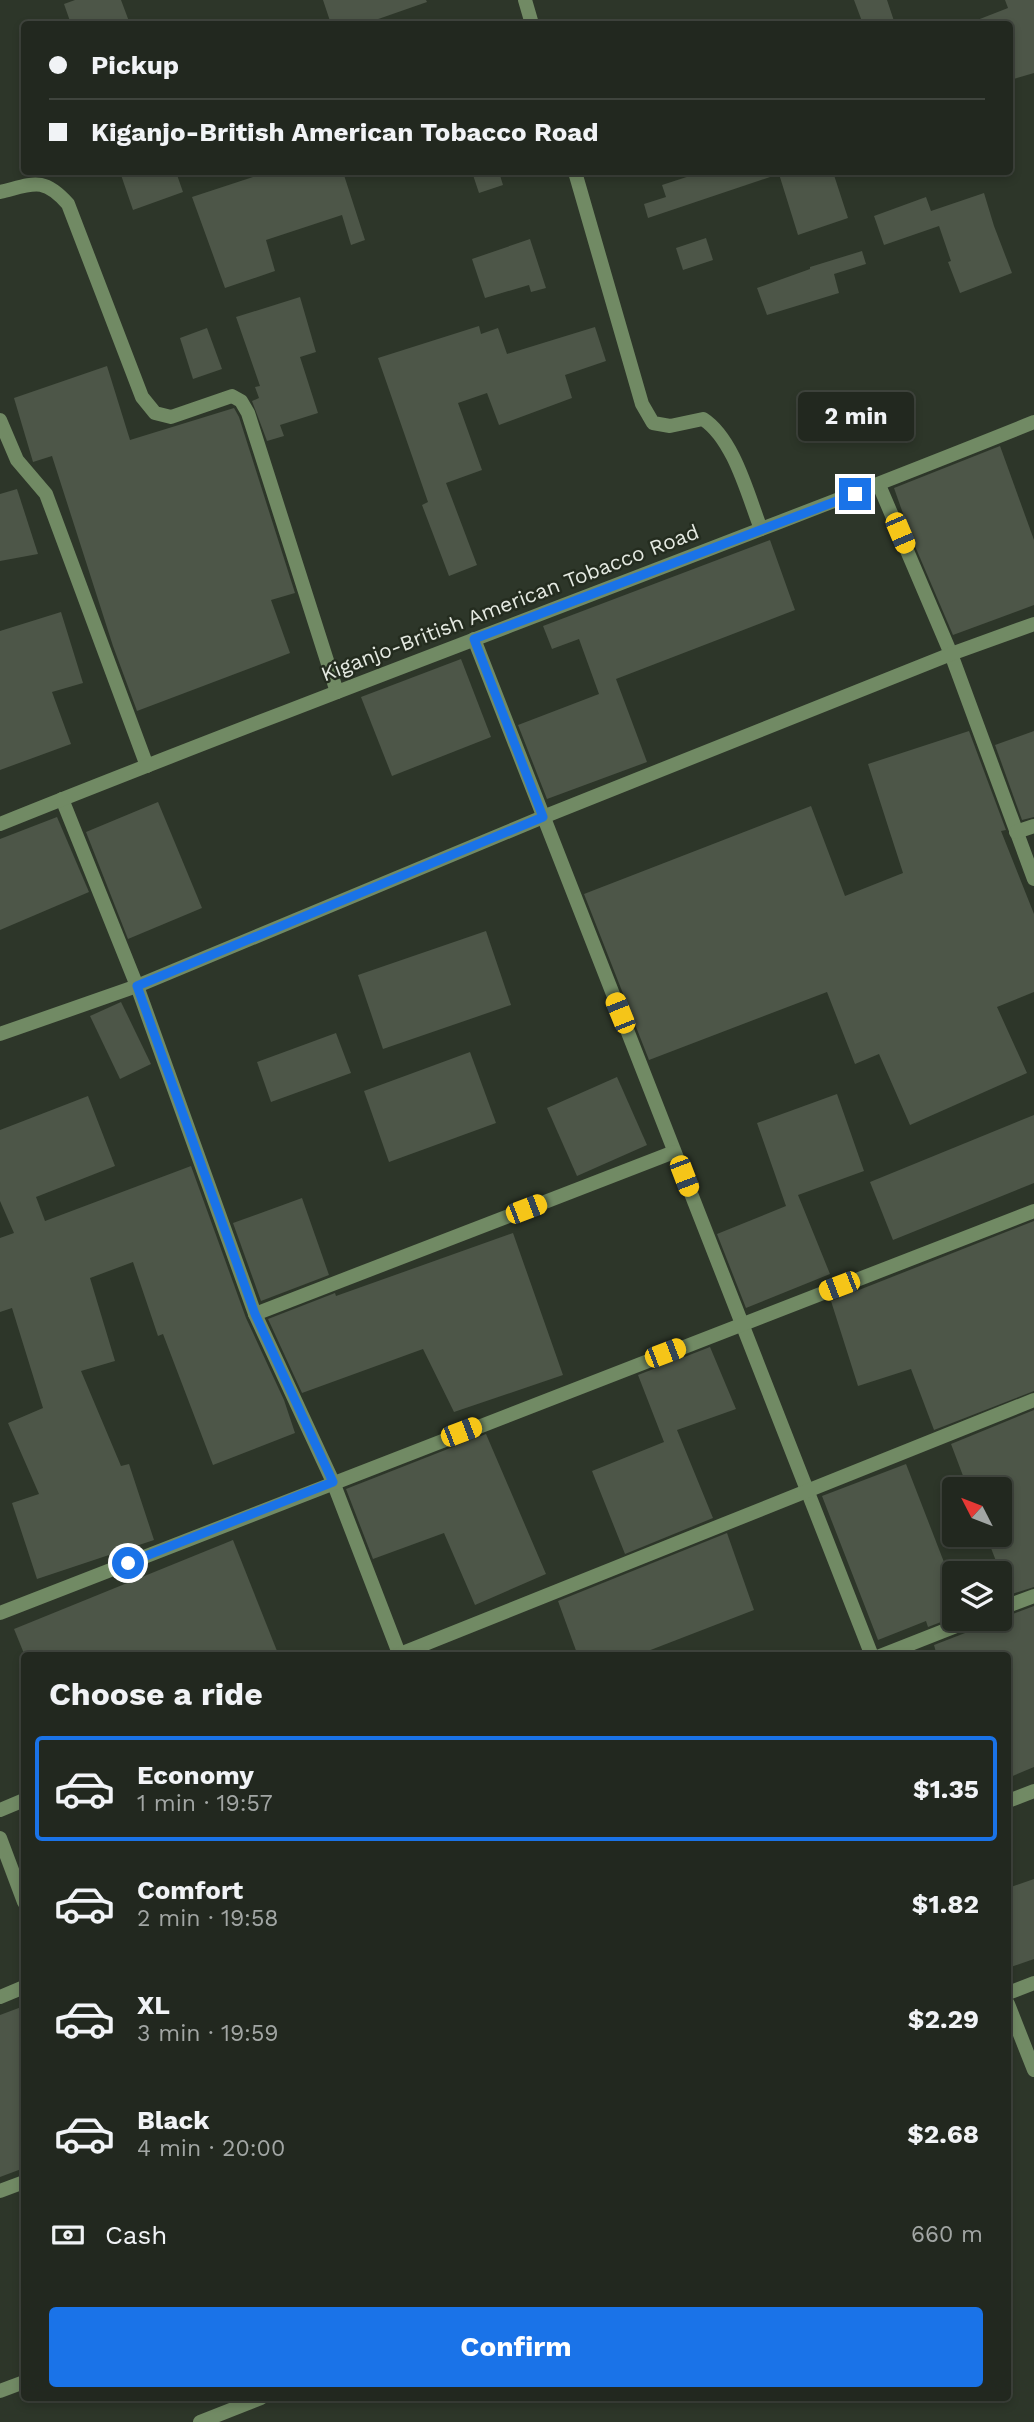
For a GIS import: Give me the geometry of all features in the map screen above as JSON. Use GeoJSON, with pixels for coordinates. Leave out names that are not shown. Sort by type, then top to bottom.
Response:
{"type":"FeatureCollection","features":[{"type":"Feature","properties":{"kind":"street"},"geometry":{"type":"LineString","coordinates":[[525,0],[531,21]]}},
{"type":"Feature","properties":{"kind":"street"},"geometry":{"type":"LineString","coordinates":[[576,175],[642,404],[653,423],[670,426],[703,419],[716,427],[732,454],[761,530]]}},
{"type":"Feature","properties":{"kind":"street"},"geometry":{"type":"LineString","coordinates":[[0,192],[36,183],[55,189],[68,204],[142,397],[155,413],[171,417],[232,396],[241,401],[248,414],[337,692]]}},
{"type":"Feature","properties":{"kind":"street"},"geometry":{"type":"LineString","coordinates":[[0,420],[17,460],[46,494],[147,766]]}},
{"type":"Feature","properties":{"kind":"street","name":"Kiganjo-British American Tobacco Road"},"geometry":{"type":"LineString","coordinates":[[0,824],[879,485],[1034,422]]}},
{"type":"Feature","properties":{"kind":"street"},"geometry":{"type":"LineString","coordinates":[[879,485],[951,654],[1034,879]]}},
{"type":"Feature","properties":{"kind":"street"},"geometry":{"type":"LineString","coordinates":[[0,1034],[137,986],[543,817],[951,654],[1034,624]]}},
{"type":"Feature","properties":{"kind":"street"},"geometry":{"type":"LineString","coordinates":[[474,639],[870,1652]]}},
{"type":"Feature","properties":{"kind":"street"},"geometry":{"type":"LineString","coordinates":[[62,799],[137,986],[255,1314],[333,1482],[397,1652]]}},
{"type":"Feature","properties":{"kind":"street"},"geometry":{"type":"LineString","coordinates":[[1016,832],[1034,826]]}},
{"type":"Feature","properties":{"kind":"street"},"geometry":{"type":"LineString","coordinates":[[255,1314],[674,1152]]}},
{"type":"Feature","properties":{"kind":"street"},"geometry":{"type":"LineString","coordinates":[[0,1613],[1034,1211]]}},
{"type":"Feature","properties":{"kind":"street"},"geometry":{"type":"LineString","coordinates":[[405,1652],[1034,1400]]}},
{"type":"Feature","properties":{"kind":"street"},"geometry":{"type":"LineString","coordinates":[[1012,1604],[1034,1596]]}},
{"type":"Feature","properties":{"kind":"street"},"geometry":{"type":"LineString","coordinates":[[890,1652],[944,1631]]}},
{"type":"Feature","properties":{"kind":"street"},"geometry":{"type":"LineString","coordinates":[[1011,1800],[1034,1791]]}},
{"type":"Feature","properties":{"kind":"street"},"geometry":{"type":"LineString","coordinates":[[0,1810],[21,1801]]}},
{"type":"Feature","properties":{"kind":"street"},"geometry":{"type":"LineString","coordinates":[[0,1838],[21,1894]]}},
{"type":"Feature","properties":{"kind":"street"},"geometry":{"type":"LineString","coordinates":[[1011,1992],[1034,1983]]}},
{"type":"Feature","properties":{"kind":"street"},"geometry":{"type":"LineString","coordinates":[[0,1997],[21,1988]]}},
{"type":"Feature","properties":{"kind":"street"},"geometry":{"type":"LineString","coordinates":[[1011,2012],[1034,2070]]}},
{"type":"Feature","properties":{"kind":"street"},"geometry":{"type":"LineString","coordinates":[[0,2191],[21,2183]]}},
{"type":"Feature","properties":{"kind":"street"},"geometry":{"type":"LineString","coordinates":[[0,2391],[21,2383]]}},
{"type":"Feature","properties":{"kind":"street"},"geometry":{"type":"LineString","coordinates":[[200,2422],[224,2404],[242,2401]]}},
{"type":"Feature","properties":{"kind":"building"},"geometry":{"type":"Polygon","coordinates":[[[75,0],[121,0],[129,21],[70,21],[64,4],[75,0]]]}},
{"type":"Feature","properties":{"kind":"building"},"geometry":{"type":"Polygon","coordinates":[[[323,0],[427,2],[373,21],[330,21],[323,0]]]}},
{"type":"Feature","properties":{"kind":"building"},"geometry":{"type":"Polygon","coordinates":[[[854,0],[887,0],[894,21],[862,21],[854,0]]]}},
{"type":"Feature","properties":{"kind":"building"},"geometry":{"type":"Polygon","coordinates":[[[1005,0],[1034,0],[1034,73],[1013,79],[1013,21],[975,21],[1008,8],[1005,0]]]}},
{"type":"Feature","properties":{"kind":"building"},"geometry":{"type":"Polygon","coordinates":[[[121,175],[177,175],[183,192],[133,210],[121,175]]]}},
{"type":"Feature","properties":{"kind":"building"},"geometry":{"type":"Polygon","coordinates":[[[344,175],[365,240],[351,245],[342,215],[266,240],[275,271],[225,288],[192,197],[253,177],[344,175]]]}},
{"type":"Feature","properties":{"kind":"building"},"geometry":{"type":"Polygon","coordinates":[[[473,175],[500,175],[503,185],[479,193],[473,175]]]}},
{"type":"Feature","properties":{"kind":"building"},"geometry":{"type":"Polygon","coordinates":[[[693,175],[776,175],[648,218],[644,204],[666,197],[662,185],[693,175]]]}},
{"type":"Feature","properties":{"kind":"building"},"geometry":{"type":"Polygon","coordinates":[[[779,175],[834,175],[848,218],[798,235],[779,175]]]}},
{"type":"Feature","properties":{"kind":"building"},"geometry":{"type":"Polygon","coordinates":[[[984,193],[1012,273],[960,293],[948,262],[951,261],[939,226],[884,245],[874,216],[926,197],[931,211],[984,193]]]}},
{"type":"Feature","properties":{"kind":"building"},"geometry":{"type":"Polygon","coordinates":[[[706,238],[713,260],[683,270],[676,248],[706,238]]]}},
{"type":"Feature","properties":{"kind":"building"},"geometry":{"type":"Polygon","coordinates":[[[530,239],[546,288],[531,292],[529,285],[485,298],[472,259],[530,239]]]}},
{"type":"Feature","properties":{"kind":"building"},"geometry":{"type":"Polygon","coordinates":[[[862,251],[866,264],[834,274],[839,293],[767,315],[757,288],[810,267],[862,251]]]}},
{"type":"Feature","properties":{"kind":"building"},"geometry":{"type":"Polygon","coordinates":[[[300,297],[316,352],[300,357],[318,413],[280,425],[284,436],[267,441],[252,401],[259,398],[255,387],[260,386],[236,317],[300,297]]]}},
{"type":"Feature","properties":{"kind":"building"},"geometry":{"type":"Polygon","coordinates":[[[479,326],[481,334],[498,328],[507,354],[595,327],[606,361],[565,375],[572,398],[499,425],[487,393],[458,403],[482,470],[446,483],[477,565],[449,576],[422,505],[428,502],[378,358],[479,326]]]}},
{"type":"Feature","properties":{"kind":"building"},"geometry":{"type":"Polygon","coordinates":[[[207,328],[222,369],[193,379],[180,338],[207,328]]]}},
{"type":"Feature","properties":{"kind":"building"},"geometry":{"type":"Polygon","coordinates":[[[107,366],[130,440],[234,408],[295,593],[271,600],[290,653],[137,711],[113,646],[52,456],[33,462],[14,398],[107,366]]]}},
{"type":"Feature","properties":{"kind":"building"},"geometry":{"type":"Polygon","coordinates":[[[1000,446],[1034,540],[1034,605],[953,635],[912,539],[894,488],[1000,446]]]}},
{"type":"Feature","properties":{"kind":"building"},"geometry":{"type":"Polygon","coordinates":[[[17,489],[38,554],[0,561],[0,494],[17,489]]]}},
{"type":"Feature","properties":{"kind":"building"},"geometry":{"type":"Polygon","coordinates":[[[770,540],[795,610],[616,679],[647,762],[547,799],[518,725],[599,694],[579,639],[552,649],[543,626],[770,540]]]}},
{"type":"Feature","properties":{"kind":"building"},"geometry":{"type":"Polygon","coordinates":[[[61,612],[83,683],[52,692],[71,744],[0,770],[0,631],[61,612]]]}},
{"type":"Feature","properties":{"kind":"building"},"geometry":{"type":"Polygon","coordinates":[[[461,659],[491,737],[392,776],[361,697],[461,659]]]}},
{"type":"Feature","properties":{"kind":"building"},"geometry":{"type":"Polygon","coordinates":[[[969,731],[1006,830],[1001,831],[1034,914],[1034,992],[997,1007],[1027,1073],[910,1125],[879,1054],[855,1064],[827,992],[649,1060],[584,894],[811,806],[845,896],[903,873],[868,764],[969,731]]]}},
{"type":"Feature","properties":{"kind":"building"},"geometry":{"type":"Polygon","coordinates":[[[1034,731],[1034,817],[1022,820],[995,745],[1034,731]]]}},
{"type":"Feature","properties":{"kind":"building"},"geometry":{"type":"Polygon","coordinates":[[[158,802],[202,908],[128,939],[86,832],[158,802]]]}},
{"type":"Feature","properties":{"kind":"building"},"geometry":{"type":"Polygon","coordinates":[[[57,817],[89,892],[0,930],[0,839],[57,817]]]}},
{"type":"Feature","properties":{"kind":"building"},"geometry":{"type":"Polygon","coordinates":[[[486,931],[511,1005],[383,1049],[358,975],[486,931]]]}},
{"type":"Feature","properties":{"kind":"building"},"geometry":{"type":"Polygon","coordinates":[[[121,1002],[151,1064],[120,1079],[90,1016],[121,1002]]]}},
{"type":"Feature","properties":{"kind":"building"},"geometry":{"type":"Polygon","coordinates":[[[336,1033],[351,1073],[271,1102],[257,1062],[336,1033]]]}},
{"type":"Feature","properties":{"kind":"building"},"geometry":{"type":"Polygon","coordinates":[[[470,1052],[496,1123],[389,1162],[364,1091],[470,1052]]]}},
{"type":"Feature","properties":{"kind":"building"},"geometry":{"type":"Polygon","coordinates":[[[617,1077],[647,1145],[577,1176],[547,1108],[617,1077]]]}},
{"type":"Feature","properties":{"kind":"building"},"geometry":{"type":"Polygon","coordinates":[[[837,1094],[864,1171],[798,1195],[830,1274],[746,1308],[717,1234],[786,1206],[757,1123],[837,1094]]]}},
{"type":"Feature","properties":{"kind":"building"},"geometry":{"type":"Polygon","coordinates":[[[88,1096],[115,1166],[36,1197],[45,1221],[191,1166],[246,1318],[284,1400],[295,1433],[213,1465],[163,1334],[158,1336],[133,1262],[90,1278],[115,1361],[81,1371],[121,1466],[129,1464],[154,1540],[37,1579],[12,1503],[39,1494],[8,1423],[43,1408],[12,1308],[0,1312],[0,1238],[14,1233],[0,1201],[0,1130],[88,1096]]]}},
{"type":"Feature","properties":{"kind":"building"},"geometry":{"type":"Polygon","coordinates":[[[1034,1115],[1034,1183],[893,1240],[870,1182],[1034,1115]]]}},
{"type":"Feature","properties":{"kind":"building"},"geometry":{"type":"Polygon","coordinates":[[[302,1198],[329,1275],[261,1301],[233,1223],[302,1198]]]}},
{"type":"Feature","properties":{"kind":"building"},"geometry":{"type":"Polygon","coordinates":[[[1034,1221],[1034,1391],[934,1430],[911,1369],[858,1386],[831,1301],[1034,1221]]]}},
{"type":"Feature","properties":{"kind":"building"},"geometry":{"type":"Polygon","coordinates":[[[513,1233],[563,1375],[454,1412],[423,1349],[302,1393],[268,1319],[335,1293],[336,1296],[513,1233]]]}},
{"type":"Feature","properties":{"kind":"building"},"geometry":{"type":"Polygon","coordinates":[[[710,1347],[736,1409],[677,1430],[713,1518],[625,1554],[592,1471],[664,1442],[638,1375],[710,1347]]]}},
{"type":"Feature","properties":{"kind":"building"},"geometry":{"type":"Polygon","coordinates":[[[1034,1410],[1034,1587],[1012,1594],[1012,1561],[996,1561],[991,1547],[1012,1547],[1012,1477],[963,1477],[951,1444],[1034,1410]]]}},
{"type":"Feature","properties":{"kind":"building"},"geometry":{"type":"Polygon","coordinates":[[[486,1434],[546,1574],[475,1605],[444,1533],[373,1559],[346,1489],[486,1434]]]}},
{"type":"Feature","properties":{"kind":"building"},"geometry":{"type":"Polygon","coordinates":[[[906,1464],[944,1561],[942,1622],[928,1627],[926,1621],[878,1640],[822,1496],[906,1464]]]}},
{"type":"Feature","properties":{"kind":"building"},"geometry":{"type":"Polygon","coordinates":[[[727,1533],[754,1610],[645,1652],[577,1652],[558,1601],[727,1533]]]}},
{"type":"Feature","properties":{"kind":"building"},"geometry":{"type":"Polygon","coordinates":[[[233,1540],[277,1652],[23,1652],[14,1629],[233,1540]]]}},
{"type":"Feature","properties":{"kind":"building"},"geometry":{"type":"Polygon","coordinates":[[[1034,1606],[1034,1767],[1011,1777],[1011,1652],[936,1652],[934,1645],[970,1631],[1012,1631],[1012,1614],[1034,1606]]]}},
{"type":"Feature","properties":{"kind":"building"},"geometry":{"type":"Polygon","coordinates":[[[1034,1879],[1034,1959],[1011,1967],[1011,1887],[1034,1879]]]}},
{"type":"Feature","properties":{"kind":"building"},"geometry":{"type":"Polygon","coordinates":[[[21,2007],[21,2169],[0,2177],[0,2015],[21,2007]]]}},
{"type":"Feature","properties":{"kind":"route"},"geometry":{"type":"LineString","coordinates":[[128,1563],[333,1482],[255,1314],[137,986],[543,817],[474,639],[855,494]]}}]}
